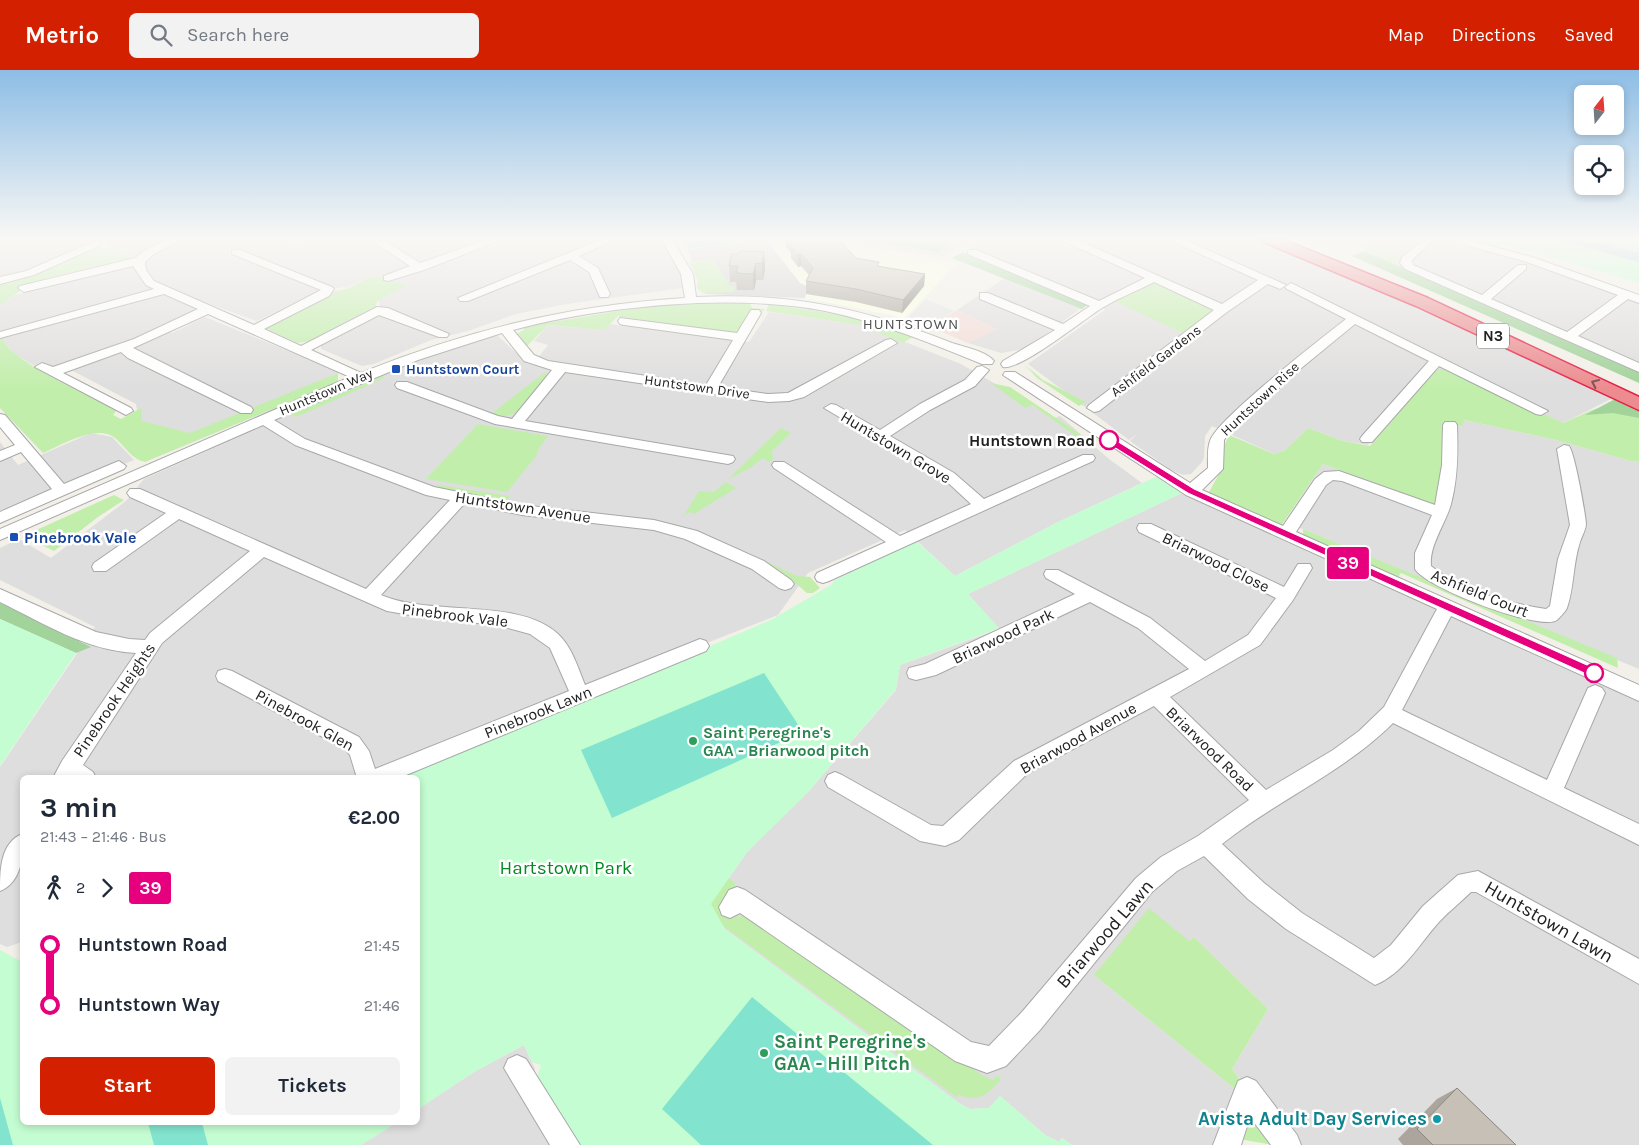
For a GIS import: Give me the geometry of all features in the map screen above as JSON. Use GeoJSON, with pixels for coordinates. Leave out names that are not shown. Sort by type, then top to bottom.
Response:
{"type":"FeatureCollection","features":[{"type":"Feature","properties":{"kind":"highway","name":"N3"},"geometry":{"type":"LineString","coordinates":[[1388,288],[1422,302],[1639,404]]}},
{"type":"Feature","properties":{"kind":"highway","name":"N3"},"geometry":{"type":"LineString","coordinates":[[1419,288],[1639,388]]}},
{"type":"Feature","properties":{"kind":"street"},"geometry":{"type":"LineString","coordinates":[[161,288],[360,377]]}},
{"type":"Feature","properties":{"kind":"street"},"geometry":{"type":"LineString","coordinates":[[255,329],[325,293],[328,289],[326,288]]}},
{"type":"Feature","properties":{"kind":"street"},"geometry":{"type":"LineString","coordinates":[[464,298],[489,288]]}},
{"type":"Feature","properties":{"kind":"street"},"geometry":{"type":"LineString","coordinates":[[602,288],[604,294]]}},
{"type":"Feature","properties":{"kind":"street"},"geometry":{"type":"LineString","coordinates":[[689,288],[691,301]]}},
{"type":"Feature","properties":{"kind":"street"},"geometry":{"type":"LineString","coordinates":[[1059,288],[1099,305]]}},
{"type":"Feature","properties":{"kind":"street"},"geometry":{"type":"LineString","coordinates":[[880,436],[926,406],[996,371],[1099,305],[1133,288]]}},
{"type":"Feature","properties":{"kind":"street"},"geometry":{"type":"LineString","coordinates":[[1177,288],[1223,309]]}},
{"type":"Feature","properties":{"kind":"street","name":"Ashfield Gardens"},"geometry":{"type":"LineString","coordinates":[[1094,408],[1223,309],[1254,288]]}},
{"type":"Feature","properties":{"kind":"street"},"geometry":{"type":"LineString","coordinates":[[1290,288],[1541,411]]}},
{"type":"Feature","properties":{"kind":"street"},"geometry":{"type":"LineString","coordinates":[[1463,288],[1639,368]]}},
{"type":"Feature","properties":{"kind":"street"},"geometry":{"type":"LineString","coordinates":[[1485,298],[1497,288]]}},
{"type":"Feature","properties":{"kind":"street"},"geometry":{"type":"LineString","coordinates":[[1610,288],[1639,299]]}},
{"type":"Feature","properties":{"kind":"street"},"geometry":{"type":"LineString","coordinates":[[4,335],[164,290]]}},
{"type":"Feature","properties":{"kind":"street"},"geometry":{"type":"LineString","coordinates":[[1570,336],[1627,294]]}},
{"type":"Feature","properties":{"kind":"street"},"geometry":{"type":"LineString","coordinates":[[984,296],[1064,329]]}},
{"type":"Feature","properties":{"kind":"street","name":"Huntstown Way"},"geometry":{"type":"LineString","coordinates":[[0,535],[360,377],[434,349],[505,328],[592,310],[691,301],[780,302],[843,311],[922,333],[996,371],[1191,491],[1639,693]]}},
{"type":"Feature","properties":{"kind":"street"},"geometry":{"type":"LineString","coordinates":[[126,411],[48,370],[123,347],[208,309]]}},
{"type":"Feature","properties":{"kind":"street"},"geometry":{"type":"LineString","coordinates":[[302,350],[377,311],[387,312],[443,334]]}},
{"type":"Feature","properties":{"kind":"street"},"geometry":{"type":"LineString","coordinates":[[710,389],[755,313]]}},
{"type":"Feature","properties":{"kind":"street","name":"Huntstown Rise"},"geometry":{"type":"LineString","coordinates":[[1191,491],[1215,469],[1217,440],[1224,430],[1296,365],[1353,319]]}},
{"type":"Feature","properties":{"kind":"street"},"geometry":{"type":"LineString","coordinates":[[624,321],[741,337]]}},
{"type":"Feature","properties":{"kind":"street","name":"Huntstown Drive"},"geometry":{"type":"LineString","coordinates":[[505,328],[529,358],[545,365],[768,398],[789,398],[809,390],[891,343]]}},
{"type":"Feature","properties":{"kind":"street"},"geometry":{"type":"LineString","coordinates":[[123,347],[133,355],[246,410]]}},
{"type":"Feature","properties":{"kind":"street"},"geometry":{"type":"LineString","coordinates":[[1376,433],[1438,360]]}},
{"type":"Feature","properties":{"kind":"street"},"geometry":{"type":"LineString","coordinates":[[515,424],[561,368]]}},
{"type":"Feature","properties":{"kind":"street"},"geometry":{"type":"LineString","coordinates":[[402,385],[478,416],[515,424],[728,459]]}},
{"type":"Feature","properties":{"kind":"street","name":"Huntstown Grove"},"geometry":{"type":"LineString","coordinates":[[831,408],[949,476],[983,506]]}},
{"type":"Feature","properties":{"kind":"street"},"geometry":{"type":"LineString","coordinates":[[0,418],[62,491]]}},
{"type":"Feature","properties":{"kind":"street","name":"Huntstown Avenue"},"geometry":{"type":"LineString","coordinates":[[263,419],[292,439],[329,455],[422,488],[461,498],[528,511],[647,524],[679,531],[758,565],[785,584]]}},
{"type":"Feature","properties":{"kind":"street","name":"Ashfield Court"},"geometry":{"type":"LineString","coordinates":[[1450,425],[1450,469],[1441,513],[1422,558],[1423,569],[1439,580],[1533,615],[1550,616],[1558,608],[1566,559],[1576,535],[1577,514],[1564,449]]}},
{"type":"Feature","properties":{"kind":"street"},"geometry":{"type":"LineString","coordinates":[[0,456],[24,446]]}},
{"type":"Feature","properties":{"kind":"street"},"geometry":{"type":"LineString","coordinates":[[823,577],[1088,458]]}},
{"type":"Feature","properties":{"kind":"street"},"geometry":{"type":"LineString","coordinates":[[779,465],[898,542]]}},
{"type":"Feature","properties":{"kind":"street"},"geometry":{"type":"LineString","coordinates":[[0,518],[118,466]]}},
{"type":"Feature","properties":{"kind":"street"},"geometry":{"type":"LineString","coordinates":[[1286,535],[1320,482],[1325,477],[1331,475],[1347,478],[1441,513]]}},
{"type":"Feature","properties":{"kind":"street","name":"Pinebrook Vale"},"geometry":{"type":"LineString","coordinates":[[135,494],[369,597],[408,611],[501,620],[538,631],[551,638],[556,644],[580,696]]}},
{"type":"Feature","properties":{"kind":"street"},"geometry":{"type":"LineString","coordinates":[[369,597],[461,498]]}},
{"type":"Feature","properties":{"kind":"street"},"geometry":{"type":"LineString","coordinates":[[100,567],[177,513]]}},
{"type":"Feature","properties":{"kind":"street","name":"Briarwood Close"},"geometry":{"type":"LineString","coordinates":[[1145,528],[1287,596]]}},
{"type":"Feature","properties":{"kind":"street","name":"Pinebrook Heights"},"geometry":{"type":"LineString","coordinates":[[73,774],[149,647],[172,624],[262,550]]}},
{"type":"Feature","properties":{"kind":"street","name":"Briarwood Avenue"},"geometry":{"type":"LineString","coordinates":[[835,781],[928,834],[945,836],[959,827],[1022,767],[1156,696],[1258,637],[1304,568]]}},
{"type":"Feature","properties":{"kind":"street"},"geometry":{"type":"LineString","coordinates":[[1052,574],[1153,628],[1203,670]]}},
{"type":"Feature","properties":{"kind":"street"},"geometry":{"type":"LineString","coordinates":[[0,595],[92,639],[117,646],[149,647]]}},
{"type":"Feature","properties":{"kind":"street","name":"Briarwood Park"},"geometry":{"type":"LineString","coordinates":[[916,673],[928,670],[1089,595]]}},
{"type":"Feature","properties":{"kind":"street","name":"Briarwood Lawn"},"geometry":{"type":"LineString","coordinates":[[730,907],[737,898],[964,1052],[987,1060],[997,1057],[1005,1050],[1144,885],[1169,864],[1206,843],[1242,815],[1340,756],[1366,737],[1391,713],[1447,606]]}},
{"type":"Feature","properties":{"kind":"street","name":"Pinebrook Lawn"},"geometry":{"type":"LineString","coordinates":[[382,775],[700,646]]}},
{"type":"Feature","properties":{"kind":"street","name":"Pinebrook Glen"},"geometry":{"type":"LineString","coordinates":[[225,676],[352,743],[359,751],[366,775]]}},
{"type":"Feature","properties":{"kind":"street"},"geometry":{"type":"LineString","coordinates":[[1552,792],[1595,693]]}},
{"type":"Feature","properties":{"kind":"street","name":"Briarwood Road"},"geometry":{"type":"LineString","coordinates":[[1156,696],[1264,802]]}},
{"type":"Feature","properties":{"kind":"street"},"geometry":{"type":"LineString","coordinates":[[1391,713],[1639,835]]}},
{"type":"Feature","properties":{"kind":"street","name":"Huntstown Lawn"},"geometry":{"type":"LineString","coordinates":[[1206,843],[1256,891],[1287,916],[1375,973],[1399,952],[1431,914],[1466,882],[1478,881],[1639,972]]}},
{"type":"Feature","properties":{"kind":"street"},"geometry":{"type":"LineString","coordinates":[[0,881],[20,847]]}},
{"type":"Feature","properties":{"kind":"street"},"geometry":{"type":"LineString","coordinates":[[518,1068],[566,1145]]}},
{"type":"Feature","properties":{"kind":"street"},"geometry":{"type":"LineString","coordinates":[[1227,1145],[1247,1090],[1287,1145]]}},
{"type":"Feature","properties":{"kind":"shaded area"},"geometry":{"type":"Polygon","coordinates":[[[42,288],[165,288],[127,301],[129,304],[166,293],[197,308],[196,312],[170,332],[172,333],[205,317],[338,371],[338,373],[188,439],[139,422],[136,404],[73,371],[36,367],[15,354],[0,338],[0,305],[15,295],[42,288]]]}},
{"type":"Feature","properties":{"kind":"shaded area"},"geometry":{"type":"Polygon","coordinates":[[[165,288],[337,288],[316,292],[257,321],[165,288]]]}},
{"type":"Feature","properties":{"kind":"shaded area"},"geometry":{"type":"Polygon","coordinates":[[[402,288],[683,288],[567,304],[516,314],[468,331],[431,340],[374,364],[362,366],[321,349],[321,346],[377,317],[380,303],[377,301],[402,288]]]}},
{"type":"Feature","properties":{"kind":"shaded area"},"geometry":{"type":"Polygon","coordinates":[[[703,288],[807,288],[805,298],[705,294],[703,288]]]}},
{"type":"Feature","properties":{"kind":"shaded area"},"geometry":{"type":"Polygon","coordinates":[[[807,288],[933,288],[905,318],[805,298],[807,288]]]}},
{"type":"Feature","properties":{"kind":"shaded area"},"geometry":{"type":"Polygon","coordinates":[[[990,288],[1031,288],[1081,308],[1030,346],[1001,353],[968,343],[996,329],[957,310],[990,288]]]}},
{"type":"Feature","properties":{"kind":"shaded area"},"geometry":{"type":"Polygon","coordinates":[[[1068,288],[1383,288],[1615,397],[1563,423],[1437,371],[1403,404],[1368,445],[1343,441],[1308,428],[1284,451],[1274,454],[1212,426],[1205,436],[1204,458],[1202,462],[1191,474],[1183,475],[1171,470],[1130,441],[1137,434],[1129,440],[1028,364],[1105,310],[1092,298],[1068,288]]]}},
{"type":"Feature","properties":{"kind":"shaded area"},"geometry":{"type":"Polygon","coordinates":[[[1444,288],[1604,288],[1639,301],[1639,372],[1444,288]]]}},
{"type":"Feature","properties":{"kind":"shaded area"},"geometry":{"type":"Polygon","coordinates":[[[926,299],[954,311],[928,327],[906,320],[926,299]]]}},
{"type":"Feature","properties":{"kind":"shaded area"},"geometry":{"type":"Polygon","coordinates":[[[957,310],[997,329],[968,343],[930,327],[957,310]]]}},
{"type":"Feature","properties":{"kind":"shaded area"},"geometry":{"type":"Polygon","coordinates":[[[769,312],[862,325],[961,364],[1032,405],[1052,419],[1060,416],[1109,459],[1142,483],[1058,522],[955,576],[905,530],[808,573],[778,615],[587,690],[406,775],[20,775],[20,943],[7,947],[0,944],[0,767],[95,627],[0,580],[0,548],[19,539],[51,558],[126,501],[144,479],[387,371],[457,346],[497,335],[528,364],[537,359],[548,345],[534,341],[548,325],[603,330],[610,324],[749,342],[769,312]]]}},
{"type":"Feature","properties":{"kind":"shaded area"},"geometry":{"type":"Polygon","coordinates":[[[1464,420],[1556,440],[1631,461],[1639,461],[1639,669],[1303,529],[1283,524],[1323,464],[1432,504],[1437,503],[1449,423],[1464,420]]]}},
{"type":"Feature","properties":{"kind":"shaded area"},"geometry":{"type":"Polygon","coordinates":[[[91,433],[112,437],[134,460],[124,464],[119,460],[0,511],[0,442],[18,465],[91,433]]]}},
{"type":"Feature","properties":{"kind":"shaded area"},"geometry":{"type":"Polygon","coordinates":[[[1182,493],[1482,628],[1639,702],[1639,1145],[1296,1145],[1232,1069],[1268,1009],[1194,937],[1189,941],[1094,975],[1236,1090],[1225,1145],[1072,1145],[1062,1138],[1059,1142],[1045,1135],[1000,1096],[989,1108],[970,1109],[959,1103],[725,929],[711,904],[747,852],[809,791],[896,690],[900,665],[999,629],[968,594],[1182,493]]]}},
{"type":"Feature","properties":{"kind":"shaded area"},"geometry":{"type":"Polygon","coordinates":[[[524,1045],[535,1069],[532,1082],[568,1145],[361,1145],[393,1125],[420,1125],[420,1108],[474,1072],[524,1045]]]}},
{"type":"Feature","properties":{"kind":"green space"},"geometry":{"type":"Polygon","coordinates":[[[0,288],[25,288],[23,289],[0,305],[0,288]]]}},
{"type":"Feature","properties":{"kind":"green space"},"geometry":{"type":"Polygon","coordinates":[[[403,288],[377,301],[376,306],[309,341],[298,343],[265,328],[335,291],[403,288]]]}},
{"type":"Feature","properties":{"kind":"green space"},"geometry":{"type":"Polygon","coordinates":[[[697,288],[735,288],[733,292],[703,293],[697,288]]]}},
{"type":"Feature","properties":{"kind":"green space"},"geometry":{"type":"Polygon","coordinates":[[[1029,288],[1052,288],[1076,298],[1087,305],[1082,309],[1029,288]]]}},
{"type":"Feature","properties":{"kind":"green space"},"geometry":{"type":"Polygon","coordinates":[[[1141,288],[1166,288],[1209,307],[1213,312],[1185,334],[1114,301],[1141,288]]]}},
{"type":"Feature","properties":{"kind":"green space"},"geometry":{"type":"Polygon","coordinates":[[[1425,288],[1448,288],[1639,372],[1639,383],[1425,288]]]}},
{"type":"Feature","properties":{"kind":"green space"},"geometry":{"type":"Polygon","coordinates":[[[750,303],[752,308],[765,309],[762,312],[753,312],[736,332],[619,317],[619,315],[604,330],[548,325],[525,348],[516,334],[524,330],[523,327],[653,305],[750,303]]]}},
{"type":"Feature","properties":{"kind":"green space"},"geometry":{"type":"Polygon","coordinates":[[[769,304],[849,316],[916,335],[903,343],[860,325],[766,311],[769,304]]]}},
{"type":"Feature","properties":{"kind":"green space"},"geometry":{"type":"Polygon","coordinates":[[[0,338],[21,358],[36,368],[117,410],[113,415],[121,419],[141,408],[142,421],[190,433],[338,373],[338,382],[145,462],[132,455],[115,438],[108,434],[99,433],[79,437],[43,453],[0,408],[0,338]]]}},
{"type":"Feature","properties":{"kind":"green space"},"geometry":{"type":"Polygon","coordinates":[[[1025,365],[1043,380],[1086,402],[1079,406],[1037,378],[1025,365]]]}},
{"type":"Feature","properties":{"kind":"green space"},"geometry":{"type":"Polygon","coordinates":[[[1447,369],[1563,423],[1600,408],[1639,415],[1639,461],[1631,461],[1556,440],[1464,420],[1463,426],[1449,424],[1437,503],[1432,504],[1323,464],[1281,526],[1208,494],[1224,465],[1224,446],[1229,435],[1274,454],[1284,451],[1308,428],[1343,441],[1370,446],[1436,370],[1447,369]]]}},
{"type":"Feature","properties":{"kind":"green space"},"geometry":{"type":"Polygon","coordinates":[[[545,372],[547,374],[545,379],[523,408],[509,415],[490,415],[545,372]]]}},
{"type":"Feature","properties":{"kind":"green space"},"geometry":{"type":"Polygon","coordinates":[[[384,376],[385,378],[296,417],[292,414],[384,376]]]}},
{"type":"Feature","properties":{"kind":"green space"},"geometry":{"type":"Polygon","coordinates":[[[991,383],[1010,387],[1096,445],[1091,447],[1032,405],[1025,408],[991,383]]]}},
{"type":"Feature","properties":{"kind":"green space"},"geometry":{"type":"Polygon","coordinates":[[[1617,398],[1639,409],[1639,418],[1613,413],[1585,415],[1617,398]]]}},
{"type":"Feature","properties":{"kind":"green space"},"geometry":{"type":"Polygon","coordinates":[[[478,424],[548,436],[537,451],[537,455],[507,492],[426,479],[478,424]]]}},
{"type":"Feature","properties":{"kind":"green space"},"geometry":{"type":"Polygon","coordinates":[[[781,428],[791,433],[772,451],[773,459],[769,462],[763,458],[750,468],[727,480],[781,428]]]}},
{"type":"Feature","properties":{"kind":"green space","name":"Hartstown Park"},"geometry":{"type":"Polygon","coordinates":[[[1156,477],[1182,493],[968,594],[999,628],[900,665],[896,689],[809,791],[747,852],[711,904],[725,929],[959,1103],[970,1109],[989,1108],[1000,1096],[1045,1135],[1059,1142],[1061,1138],[1072,1145],[581,1145],[566,1128],[537,1078],[541,1065],[532,1062],[524,1045],[474,1072],[420,1108],[420,775],[408,775],[771,620],[831,585],[835,580],[916,541],[955,576],[1058,522],[1156,477]]]}},
{"type":"Feature","properties":{"kind":"green space"},"geometry":{"type":"Polygon","coordinates":[[[726,482],[736,488],[694,514],[689,512],[683,517],[699,491],[714,492],[726,482]]]}},
{"type":"Feature","properties":{"kind":"green space"},"geometry":{"type":"Polygon","coordinates":[[[439,485],[510,496],[506,501],[436,487],[439,485]]]}},
{"type":"Feature","properties":{"kind":"green space"},"geometry":{"type":"Polygon","coordinates":[[[114,495],[124,500],[98,517],[54,551],[23,536],[114,495]]]}},
{"type":"Feature","properties":{"kind":"green space"},"geometry":{"type":"Polygon","coordinates":[[[1303,529],[1617,658],[1618,668],[1401,573],[1397,579],[1303,537],[1303,529]]]}},
{"type":"Feature","properties":{"kind":"green space"},"geometry":{"type":"Polygon","coordinates":[[[763,560],[797,576],[810,577],[820,588],[813,593],[807,593],[785,574],[763,560]]]}},
{"type":"Feature","properties":{"kind":"green space"},"geometry":{"type":"Polygon","coordinates":[[[0,603],[91,647],[76,653],[0,619],[0,603]]]}},
{"type":"Feature","properties":{"kind":"green space"},"geometry":{"type":"Polygon","coordinates":[[[0,619],[76,653],[0,766],[0,619]]]}},
{"type":"Feature","properties":{"kind":"green space","name":"Saint Peregrine's GAA - Briarwood pitch"},"geometry":{"type":"Polygon","coordinates":[[[764,673],[803,732],[612,818],[581,750],[764,673]]]}},
{"type":"Feature","properties":{"kind":"green space"},"geometry":{"type":"Polygon","coordinates":[[[725,875],[735,883],[735,890],[725,908],[739,918],[745,911],[980,1074],[993,1080],[997,1075],[1001,1079],[983,1096],[972,1098],[959,1095],[956,1097],[726,928],[708,914],[708,900],[725,875]]]}},
{"type":"Feature","properties":{"kind":"green space"},"geometry":{"type":"Polygon","coordinates":[[[1149,908],[1189,941],[1194,937],[1268,1009],[1232,1069],[1243,1083],[1236,1090],[1094,975],[1149,908]]]}},
{"type":"Feature","properties":{"kind":"green space"},"geometry":{"type":"Polygon","coordinates":[[[0,950],[20,961],[20,1125],[393,1125],[361,1145],[0,1145],[0,950]]]}},
{"type":"Feature","properties":{"kind":"green space","name":"Saint Peregrine's GAA - Hill Pitch"},"geometry":{"type":"Polygon","coordinates":[[[752,997],[933,1145],[701,1145],[662,1109],[752,997]]]}},
{"type":"Feature","properties":{"kind":"green space"},"geometry":{"type":"Polygon","coordinates":[[[0,1098],[13,1145],[0,1145],[0,1098]]]}},
{"type":"Feature","properties":{"kind":"green space"},"geometry":{"type":"Polygon","coordinates":[[[1254,1117],[1273,1145],[1239,1139],[1249,1120],[1254,1117]]]}},
{"type":"Feature","properties":{"kind":"green space"},"geometry":{"type":"Polygon","coordinates":[[[149,1125],[203,1125],[208,1145],[154,1145],[149,1125]]]}},
{"type":"Feature","properties":{"kind":"building"},"geometry":{"type":"Polygon","coordinates":[[[851,288],[913,288],[903,300],[851,288]]]}},
{"type":"Feature","properties":{"kind":"building"},"geometry":{"type":"Polygon","coordinates":[[[1457,1088],[1516,1145],[1433,1145],[1417,1129],[1457,1088]]]}},
{"type":"Feature","properties":{"kind":"bus line","name":"39"},"geometry":{"type":"LineString","coordinates":[[1109,440],[1191,491],[1594,673]]}},
{"type":"Feature","properties":{"kind":"place","name":"Huntstown Court"},"geometry":{"type":"Point","coordinates":[396,369]}},
{"type":"Feature","properties":{"kind":"place","name":"Huntstown Road"},"geometry":{"type":"Point","coordinates":[1109,440]}},
{"type":"Feature","properties":{"kind":"place","name":"Pinebrook Vale"},"geometry":{"type":"Point","coordinates":[14,537]}},
{"type":"Feature","properties":{"kind":"place","name":"Saint Peregrine's GAA - Briarwood pitch"},"geometry":{"type":"Point","coordinates":[693,741]}},
{"type":"Feature","properties":{"kind":"place","name":"Saint Peregrine's GAA - Hill Pitch"},"geometry":{"type":"Point","coordinates":[764,1053]}},
{"type":"Feature","properties":{"kind":"place","name":"Avista Adult Day Services"},"geometry":{"type":"Point","coordinates":[1437,1119]}},
{"type":"Feature","properties":{"kind":"district","name":"HUNTSTOWN"},"geometry":{"type":"Point","coordinates":[911,324]}}]}
